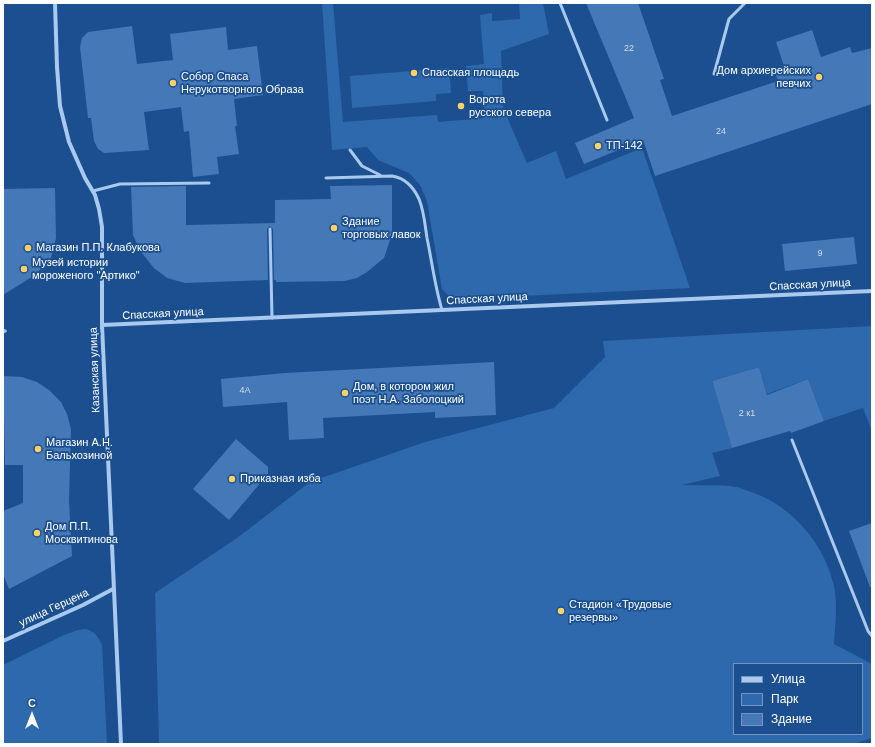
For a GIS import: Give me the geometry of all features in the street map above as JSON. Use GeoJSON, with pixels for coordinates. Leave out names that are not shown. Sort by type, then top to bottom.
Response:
{"type":"FeatureCollection","features":[{"type":"Feature","properties":{"kind":"street","name":"Казанская улица"},"geometry":{"type":"LineString","coordinates":[[55,3],[60,106],[69,142],[85,178],[93,191],[99,209],[102,227],[102,325],[121,744]]}},
{"type":"Feature","properties":{"kind":"street","name":"Спасская улица"},"geometry":{"type":"LineString","coordinates":[[102,325],[872,291]]}},
{"type":"Feature","properties":{"kind":"street","name":"улица Герцена"},"geometry":{"type":"LineString","coordinates":[[3,641],[83,605],[113,589]]}},
{"type":"Feature","properties":{"kind":"lane"},"geometry":{"type":"LineString","coordinates":[[560,3],[606,120]]}},
{"type":"Feature","properties":{"kind":"lane"},"geometry":{"type":"LineString","coordinates":[[714,74],[729,19],[745,3]]}},
{"type":"Feature","properties":{"kind":"lane"},"geometry":{"type":"LineString","coordinates":[[350,150],[362,166],[381,176]]}},
{"type":"Feature","properties":{"kind":"lane"},"geometry":{"type":"LineString","coordinates":[[326,178],[392,176],[401,178],[407,182],[418,198],[423,212],[436,292],[442,310]]}},
{"type":"Feature","properties":{"kind":"lane"},"geometry":{"type":"LineString","coordinates":[[93,191],[120,184],[210,183]]}},
{"type":"Feature","properties":{"kind":"lane"},"geometry":{"type":"LineString","coordinates":[[270,229],[272,318]]}},
{"type":"Feature","properties":{"kind":"lane"},"geometry":{"type":"LineString","coordinates":[[792,440],[868,632],[872,636]]}},
{"type":"Feature","properties":{"kind":"green space"},"geometry":{"type":"Polygon","coordinates":[[[322,3],[333,3],[343,122],[437,115],[438,122],[485,118],[483,91],[468,91],[466,66],[484,64],[480,15],[492,13],[492,21],[520,19],[519,3],[543,3],[549,34],[501,51],[503,108],[527,163],[556,151],[566,179],[642,148],[690,288],[458,299],[449,296],[442,289],[427,201],[420,185],[409,173],[378,160],[367,147],[332,150],[322,3]]]}},
{"type":"Feature","properties":{"kind":"green space"},"geometry":{"type":"Polygon","coordinates":[[[449,68],[451,93],[436,94],[436,101],[352,108],[350,76],[449,68]]]}},
{"type":"Feature","properties":{"kind":"green space"},"geometry":{"type":"Polygon","coordinates":[[[872,326],[872,431],[863,408],[824,421],[808,379],[767,394],[759,367],[712,381],[732,448],[712,453],[720,476],[682,485],[729,486],[754,493],[782,508],[805,529],[815,542],[823,556],[834,586],[836,608],[834,644],[872,664],[872,738],[853,744],[159,744],[155,593],[237,538],[310,482],[425,442],[554,408],[605,357],[603,341],[872,326]]]}},
{"type":"Feature","properties":{"kind":"green space"},"geometry":{"type":"Polygon","coordinates":[[[86,629],[98,637],[102,645],[107,744],[3,744],[3,665],[64,635],[86,629]]]}},
{"type":"Feature","properties":{"kind":"building"},"geometry":{"type":"Polygon","coordinates":[[[586,3],[638,3],[664,79],[660,80],[672,116],[778,81],[774,69],[784,66],[776,42],[812,30],[821,57],[850,47],[852,53],[872,48],[872,104],[655,176],[643,140],[584,164],[575,143],[634,118],[586,3]]]}},
{"type":"Feature","properties":{"kind":"building","name":"Собор Спаса Нерукотворного Образа"},"geometry":{"type":"Polygon","coordinates":[[[132,26],[137,64],[173,60],[170,34],[226,27],[228,50],[257,46],[263,95],[234,99],[237,126],[235,126],[239,154],[217,157],[219,174],[193,177],[189,131],[184,132],[181,107],[144,112],[149,150],[104,153],[98,149],[94,141],[91,118],[88,118],[80,47],[82,38],[88,32],[132,26]]]}},
{"type":"Feature","properties":{"kind":"building"},"geometry":{"type":"Polygon","coordinates":[[[392,185],[392,234],[384,258],[357,278],[345,281],[276,282],[276,280],[274,280],[273,229],[270,226],[267,229],[268,280],[185,283],[167,278],[154,268],[141,252],[133,235],[131,187],[186,186],[186,225],[275,223],[275,200],[331,199],[330,186],[392,185]]]}},
{"type":"Feature","properties":{"kind":"building","name":"Магазин П.П. Клабукова"},"geometry":{"type":"Polygon","coordinates":[[[55,188],[56,238],[51,258],[35,275],[3,295],[3,189],[55,188]]]}},
{"type":"Feature","properties":{"kind":"building"},"geometry":{"type":"Polygon","coordinates":[[[854,237],[857,264],[785,271],[782,244],[854,237]]]}},
{"type":"Feature","properties":{"kind":"building"},"geometry":{"type":"Polygon","coordinates":[[[494,362],[496,415],[435,418],[435,412],[323,418],[324,438],[289,440],[287,402],[223,407],[221,379],[285,373],[494,362]]]}},
{"type":"Feature","properties":{"kind":"building"},"geometry":{"type":"Polygon","coordinates":[[[759,367],[767,395],[808,379],[824,421],[791,433],[790,431],[732,448],[712,381],[759,367]]]}},
{"type":"Feature","properties":{"kind":"building"},"geometry":{"type":"Polygon","coordinates":[[[3,376],[22,377],[37,382],[49,390],[61,402],[67,414],[71,429],[69,501],[72,556],[9,589],[3,574],[3,511],[23,503],[23,465],[5,465],[3,376]]]}},
{"type":"Feature","properties":{"kind":"building","name":"Приказная изба"},"geometry":{"type":"Polygon","coordinates":[[[236,439],[268,467],[268,474],[229,520],[193,489],[236,439]]]}},
{"type":"Feature","properties":{"kind":"building"},"geometry":{"type":"Polygon","coordinates":[[[872,523],[872,587],[870,587],[849,531],[872,523]]]}},
{"type":"Feature","properties":{"kind":"place","name":"Спасская площадь"},"geometry":{"type":"Point","coordinates":[414,73]}},
{"type":"Feature","properties":{"kind":"place","name":"Дом архиерейских певчих"},"geometry":{"type":"Point","coordinates":[819,77]}},
{"type":"Feature","properties":{"kind":"place","name":"Собор Спаса Нерукотворного Образа"},"geometry":{"type":"Point","coordinates":[173,83]}},
{"type":"Feature","properties":{"kind":"place","name":"Ворота русского севера"},"geometry":{"type":"Point","coordinates":[461,106]}},
{"type":"Feature","properties":{"kind":"place","name":"ТП-142"},"geometry":{"type":"Point","coordinates":[598,146]}},
{"type":"Feature","properties":{"kind":"place","name":"Здание торговых лавок"},"geometry":{"type":"Point","coordinates":[334,228]}},
{"type":"Feature","properties":{"kind":"place","name":"Магазин П.П. Клабукова"},"geometry":{"type":"Point","coordinates":[28,248]}},
{"type":"Feature","properties":{"kind":"place","name":"Музей истории мороженого \"Артико\""},"geometry":{"type":"Point","coordinates":[24,269]}},
{"type":"Feature","properties":{"kind":"place","name":"Дом, в котором жил поэт Н.А. Заболоцкий"},"geometry":{"type":"Point","coordinates":[345,393]}},
{"type":"Feature","properties":{"kind":"place","name":"Магазин А.Н. Бальхозиной"},"geometry":{"type":"Point","coordinates":[38,449]}},
{"type":"Feature","properties":{"kind":"place","name":"Приказная изба"},"geometry":{"type":"Point","coordinates":[232,479]}},
{"type":"Feature","properties":{"kind":"place","name":"Дом П.П. Москвитинова"},"geometry":{"type":"Point","coordinates":[37,533]}},
{"type":"Feature","properties":{"kind":"place","name":"Стадион «Трудовые резервы»"},"geometry":{"type":"Point","coordinates":[561,611]}}]}
